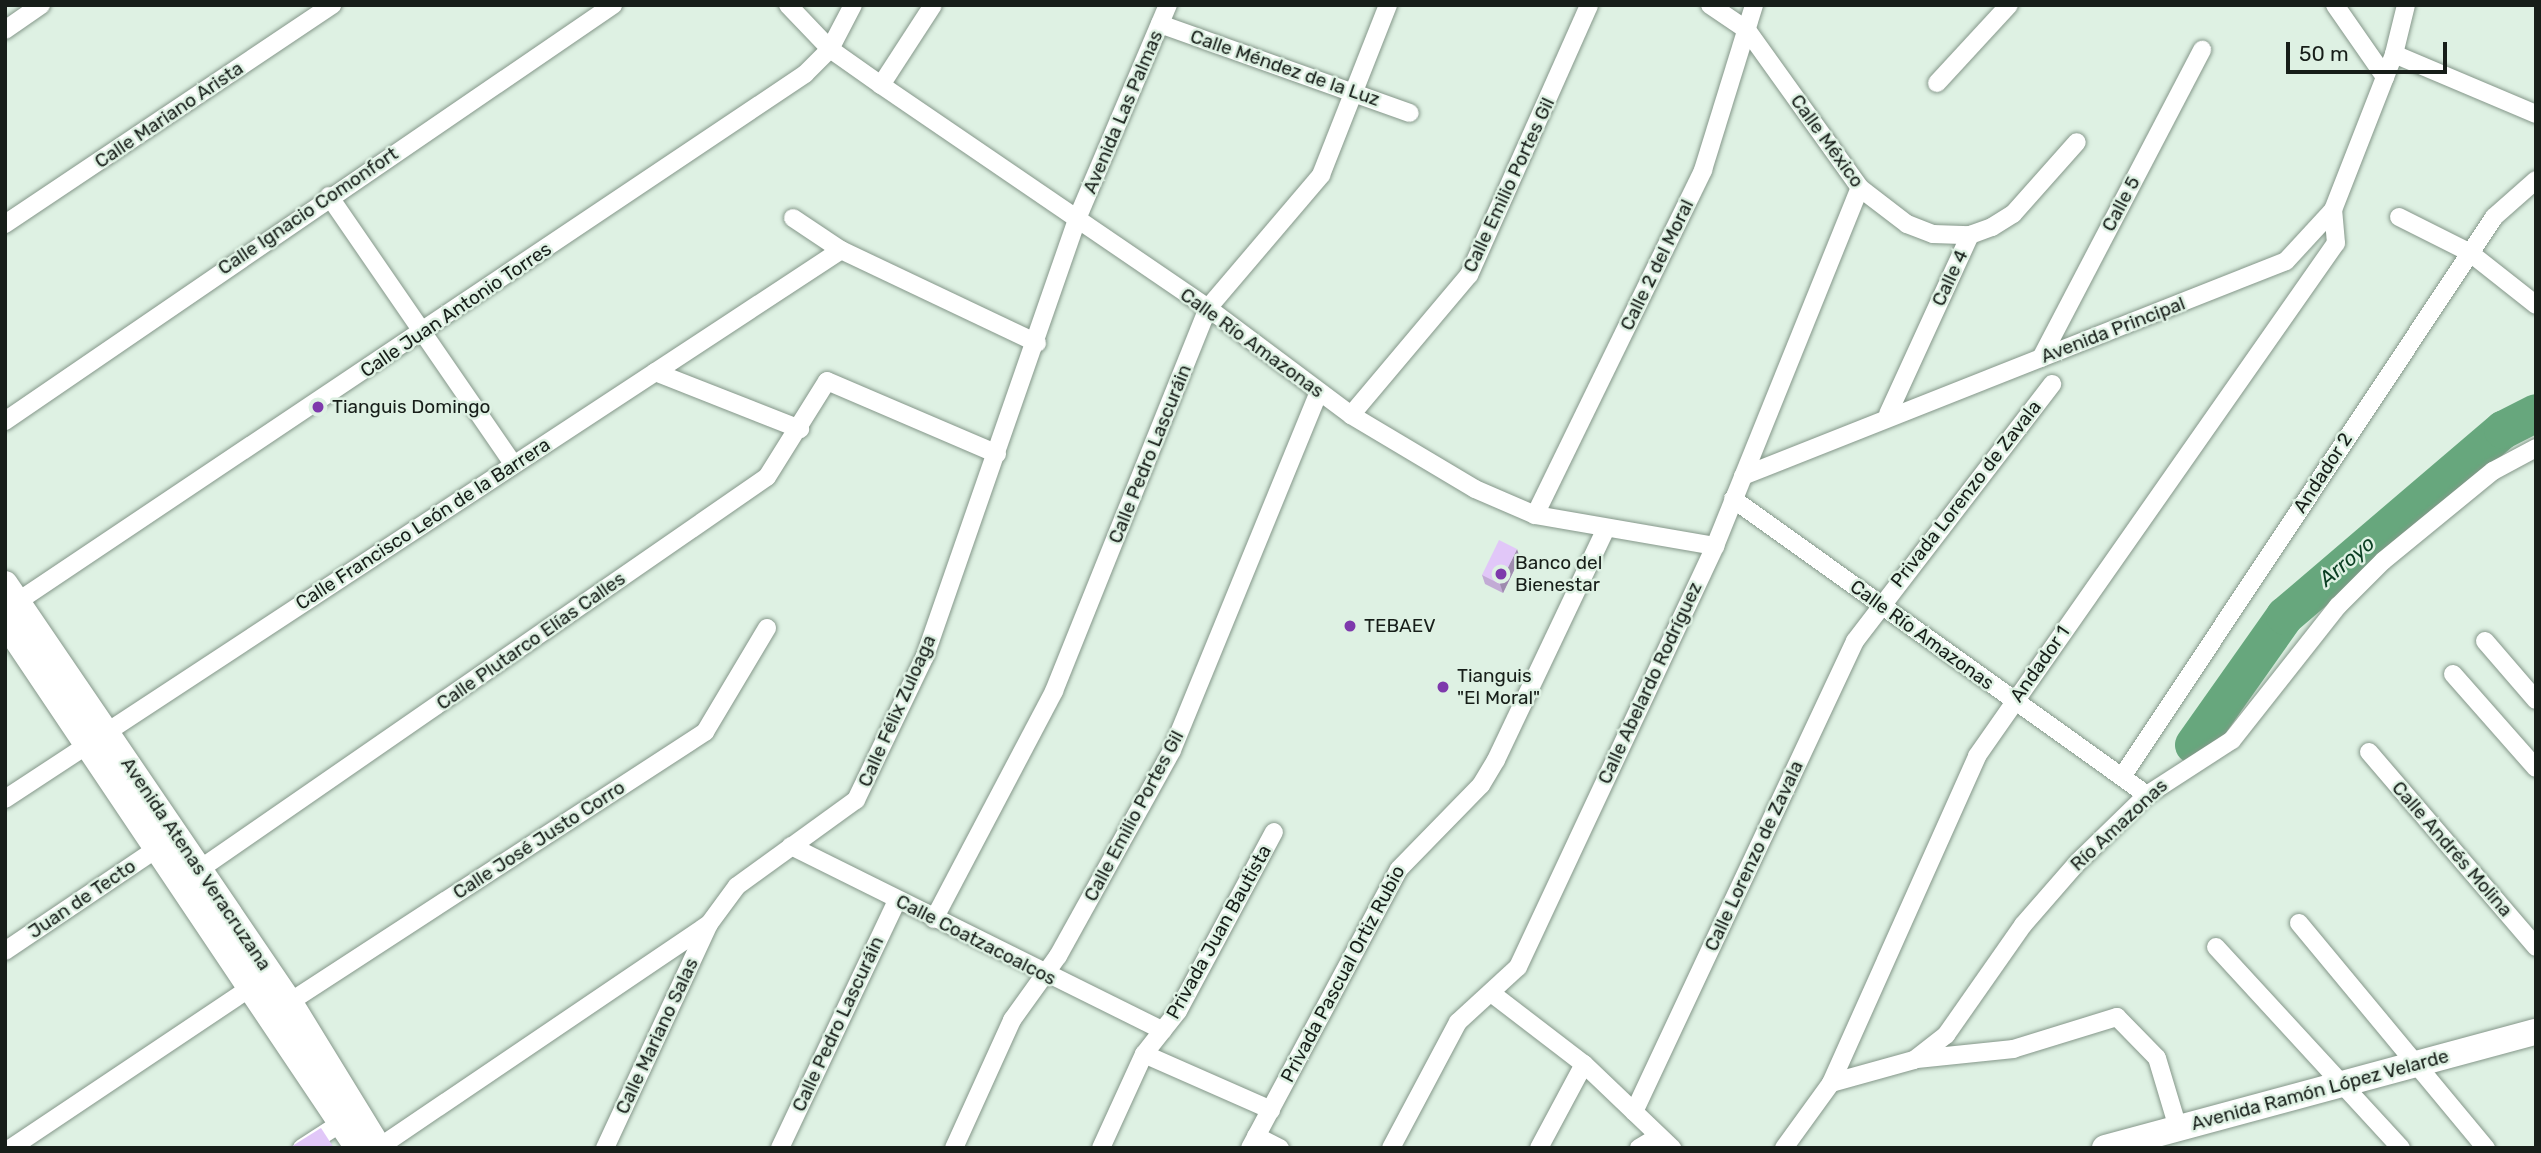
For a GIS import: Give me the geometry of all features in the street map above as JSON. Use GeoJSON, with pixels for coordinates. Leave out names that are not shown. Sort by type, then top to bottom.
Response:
{"type":"FeatureCollection","features":[{"type":"Feature","properties":{"kind":"main road","name":"Avenida Atenas Veracruzana"},"geometry":{"type":"LineString","coordinates":[[9,616],[97,737],[200,869],[281,1008],[341,1123],[374,1148]]}},
{"type":"Feature","properties":{"kind":"main road","name":"Avenida Atenas Veracruzana"},"geometry":{"type":"LineString","coordinates":[[97,737],[159,847],[253,986],[281,1008],[374,1148]]}},
{"type":"Feature","properties":{"kind":"main road","name":"Avenida Ramón López Velarde"},"geometry":{"type":"LineString","coordinates":[[2105,1148],[2170,1136],[2347,1082],[2536,1032]]}},
{"type":"Feature","properties":{"kind":"street"},"geometry":{"type":"LineString","coordinates":[[5,30],[41,5]]}},
{"type":"Feature","properties":{"kind":"street","name":"Calle Mariano Arista"},"geometry":{"type":"LineString","coordinates":[[5,224],[332,5]]}},
{"type":"Feature","properties":{"kind":"street","name":"Calle Ignacio Comonfort"},"geometry":{"type":"LineString","coordinates":[[5,421],[329,196],[613,5]]}},
{"type":"Feature","properties":{"kind":"street","name":"Calle Río Amazonas"},"geometry":{"type":"LineString","coordinates":[[788,5],[830,49],[881,85],[1208,308],[1351,415],[1475,489],[1535,514],[1605,530],[1715,546]]}},
{"type":"Feature","properties":{"kind":"street","name":"Calle Juan Antonio Torres"},"geometry":{"type":"LineString","coordinates":[[9,616],[805,74],[830,49],[853,5]]}},
{"type":"Feature","properties":{"kind":"street"},"geometry":{"type":"LineString","coordinates":[[881,85],[933,5]]}},
{"type":"Feature","properties":{"kind":"street","name":"Avenida Las Palmas"},"geometry":{"type":"LineString","coordinates":[[1077,219],[1168,5]]}},
{"type":"Feature","properties":{"kind":"street","name":"Calle Pedro Lascuráin"},"geometry":{"type":"LineString","coordinates":[[934,919],[1054,691],[1208,308],[1321,175],[1388,5]]}},
{"type":"Feature","properties":{"kind":"street","name":"Calle Emilio Portes Gil"},"geometry":{"type":"LineString","coordinates":[[1351,415],[1469,275],[1589,5]]}},
{"type":"Feature","properties":{"kind":"street","name":"Calle México"},"geometry":{"type":"LineString","coordinates":[[1710,5],[1747,30],[1860,188],[1907,224],[1933,234],[1970,235]]}},
{"type":"Feature","properties":{"kind":"street","name":"Calle 2 del Moral"},"geometry":{"type":"LineString","coordinates":[[1535,514],[1703,170],[1754,5]]}},
{"type":"Feature","properties":{"kind":"street"},"geometry":{"type":"LineString","coordinates":[[1937,83],[2009,5]]}},
{"type":"Feature","properties":{"kind":"street"},"geometry":{"type":"LineString","coordinates":[[2335,5],[2385,77]]}},
{"type":"Feature","properties":{"kind":"street","name":"Avenida Principal"},"geometry":{"type":"LineString","coordinates":[[1743,475],[1888,414],[2272,269],[2333,210],[2394,54],[2406,5]]}},
{"type":"Feature","properties":{"kind":"street","name":"Calle Méndez de la Luz"},"geometry":{"type":"LineString","coordinates":[[1160,24],[1410,113]]}},
{"type":"Feature","properties":{"kind":"street","name":"Calle 5"},"geometry":{"type":"LineString","coordinates":[[2040,358],[2202,50]]}},
{"type":"Feature","properties":{"kind":"street"},"geometry":{"type":"LineString","coordinates":[[2394,54],[2536,114]]}},
{"type":"Feature","properties":{"kind":"street","name":"Calle 4"},"geometry":{"type":"LineString","coordinates":[[1888,414],[1970,235],[2013,214],[2077,142]]}},
{"type":"Feature","properties":{"kind":"street","name":"Andador 2"},"geometry":{"type":"LineString","coordinates":[[2122,777],[2469,252],[2509,200],[2536,180]]}},
{"type":"Feature","properties":{"kind":"street","name":"Calle Abelardo Rodríguez"},"geometry":{"type":"LineString","coordinates":[[1391,1148],[1458,1022],[1493,995],[1518,967],[1715,546],[1860,188]]}},
{"type":"Feature","properties":{"kind":"street"},"geometry":{"type":"LineString","coordinates":[[329,196],[513,464]]}},
{"type":"Feature","properties":{"kind":"street","name":"Andador 1"},"geometry":{"type":"LineString","coordinates":[[1784,1148],[1830,1083],[1943,822],[2014,702],[2336,243],[2333,210]]}},
{"type":"Feature","properties":{"kind":"street"},"geometry":{"type":"LineString","coordinates":[[2399,217],[2469,252],[2536,305]]}},
{"type":"Feature","properties":{"kind":"street"},"geometry":{"type":"LineString","coordinates":[[793,218],[841,250],[1037,343]]}},
{"type":"Feature","properties":{"kind":"street","name":"Calle Félix Zuloaga"},"geometry":{"type":"LineString","coordinates":[[374,1148],[709,924],[737,886],[842,813],[866,783],[925,656],[1037,343],[1077,219]]}},
{"type":"Feature","properties":{"kind":"street","name":"Calle Francisco León de la Barrera"},"geometry":{"type":"LineString","coordinates":[[5,799],[841,250]]}},
{"type":"Feature","properties":{"kind":"street"},"geometry":{"type":"LineString","coordinates":[[655,372],[800,429]]}},
{"type":"Feature","properties":{"kind":"street","name":"Calle Plutarco Elías Calles"},"geometry":{"type":"LineString","coordinates":[[200,869],[767,477],[800,429],[827,381],[997,454]]}},
{"type":"Feature","properties":{"kind":"street","name":"Privada Lorenzo de Zavala"},"geometry":{"type":"LineString","coordinates":[[1880,604],[2052,384]]}},
{"type":"Feature","properties":{"kind":"street","name":"Calle Emilio Portes Gil"},"geometry":{"type":"LineString","coordinates":[[954,1148],[1013,1020],[1044,974],[1172,750],[1319,392]]}},
{"type":"Feature","properties":{"kind":"street","name":"Río Amazonas"},"geometry":{"type":"LineString","coordinates":[[1830,1083],[1914,1060],[1961,1019],[2023,925],[2147,795],[2238,734],[2338,606],[2383,561],[2493,471],[2536,448]]}},
{"type":"Feature","properties":{"kind":"street","name":"Calle Río Amazonas"},"geometry":{"type":"LineString","coordinates":[[1733,499],[2147,795]]}},
{"type":"Feature","properties":{"kind":"street","name":"Privada Pascual Ortiz Rubio"},"geometry":{"type":"LineString","coordinates":[[1253,1142],[1399,869],[1481,785],[1496,760],[1605,530]]}},
{"type":"Feature","properties":{"kind":"street","name":"Calle Lorenzo de Zavala"},"geometry":{"type":"LineString","coordinates":[[1634,1112],[1855,641],[1880,604]]}},
{"type":"Feature","properties":{"kind":"street","name":"Calle José Justo Corro"},"geometry":{"type":"LineString","coordinates":[[281,1008],[705,732],[767,628]]}},
{"type":"Feature","properties":{"kind":"street"},"geometry":{"type":"LineString","coordinates":[[2485,641],[2536,700]]}},
{"type":"Feature","properties":{"kind":"street"},"geometry":{"type":"LineString","coordinates":[[2453,674],[2536,768]]}},
{"type":"Feature","properties":{"kind":"street","name":"Calle Andrés Molina"},"geometry":{"type":"LineString","coordinates":[[2369,752],[2536,947]]}},
{"type":"Feature","properties":{"kind":"street","name":"Privada Juan Bautista"},"geometry":{"type":"LineString","coordinates":[[1101,1148],[1144,1054],[1163,1031],[1274,832]]}},
{"type":"Feature","properties":{"kind":"street","name":"Calle Coatzacoalcos"},"geometry":{"type":"LineString","coordinates":[[791,846],[1163,1031]]}},
{"type":"Feature","properties":{"kind":"street","name":"Juan de Tecto"},"geometry":{"type":"LineString","coordinates":[[5,951],[159,847]]}},
{"type":"Feature","properties":{"kind":"street","name":"Calle Pedro Lascuráin"},"geometry":{"type":"LineString","coordinates":[[780,1148],[897,900]]}},
{"type":"Feature","properties":{"kind":"street"},"geometry":{"type":"LineString","coordinates":[[2299,923],[2486,1148]]}},
{"type":"Feature","properties":{"kind":"street","name":"Calle Mariano Salas"},"geometry":{"type":"LineString","coordinates":[[605,1148],[709,924]]}},
{"type":"Feature","properties":{"kind":"street"},"geometry":{"type":"LineString","coordinates":[[2216,947],[2347,1082],[2401,1148]]}},
{"type":"Feature","properties":{"kind":"street"},"geometry":{"type":"LineString","coordinates":[[11,1148],[253,986]]}},
{"type":"Feature","properties":{"kind":"street"},"geometry":{"type":"LineString","coordinates":[[1493,995],[1584,1064],[1666,1142]]}},
{"type":"Feature","properties":{"kind":"street"},"geometry":{"type":"LineString","coordinates":[[1914,1060],[2013,1049],[2117,1017],[2157,1058],[2170,1136]]}},
{"type":"Feature","properties":{"kind":"street"},"geometry":{"type":"LineString","coordinates":[[1144,1054],[1271,1110]]}},
{"type":"Feature","properties":{"kind":"street"},"geometry":{"type":"LineString","coordinates":[[1539,1148],[1584,1064]]}},
{"type":"Feature","properties":{"kind":"street"},"geometry":{"type":"LineString","coordinates":[[302,1148],[341,1123]]}},
{"type":"Feature","properties":{"kind":"street"},"geometry":{"type":"LineString","coordinates":[[1253,1142],[1280,1148]]}},
{"type":"Feature","properties":{"kind":"street"},"geometry":{"type":"LineString","coordinates":[[1639,1148],[1666,1142]]}},
{"type":"Feature","properties":{"kind":"building","name":"Banco del Bienestar"},"geometry":{"type":"Polygon","coordinates":[[[1499,540],[1517,549],[1500,584],[1482,575],[1499,540]]]}},
{"type":"Feature","properties":{"kind":"building"},"geometry":{"type":"Polygon","coordinates":[[[321,1128],[334,1148],[289,1148],[321,1128]]]}},
{"type":"Feature","properties":{"kind":"waterway","name":"Arroyo"},"geometry":{"type":"LineString","coordinates":[[2194,745],[2285,616],[2503,430],[2536,413]]}},
{"type":"Feature","properties":{"kind":"place","name":"Tianguis Domingo"},"geometry":{"type":"Point","coordinates":[318,407]}},
{"type":"Feature","properties":{"kind":"place","name":"Banco del Bienestar"},"geometry":{"type":"Point","coordinates":[1501,574]}},
{"type":"Feature","properties":{"kind":"place","name":"TEBAEV"},"geometry":{"type":"Point","coordinates":[1350,626]}},
{"type":"Feature","properties":{"kind":"place","name":"Tianguis \"El Moral\""},"geometry":{"type":"Point","coordinates":[1443,687]}}]}
